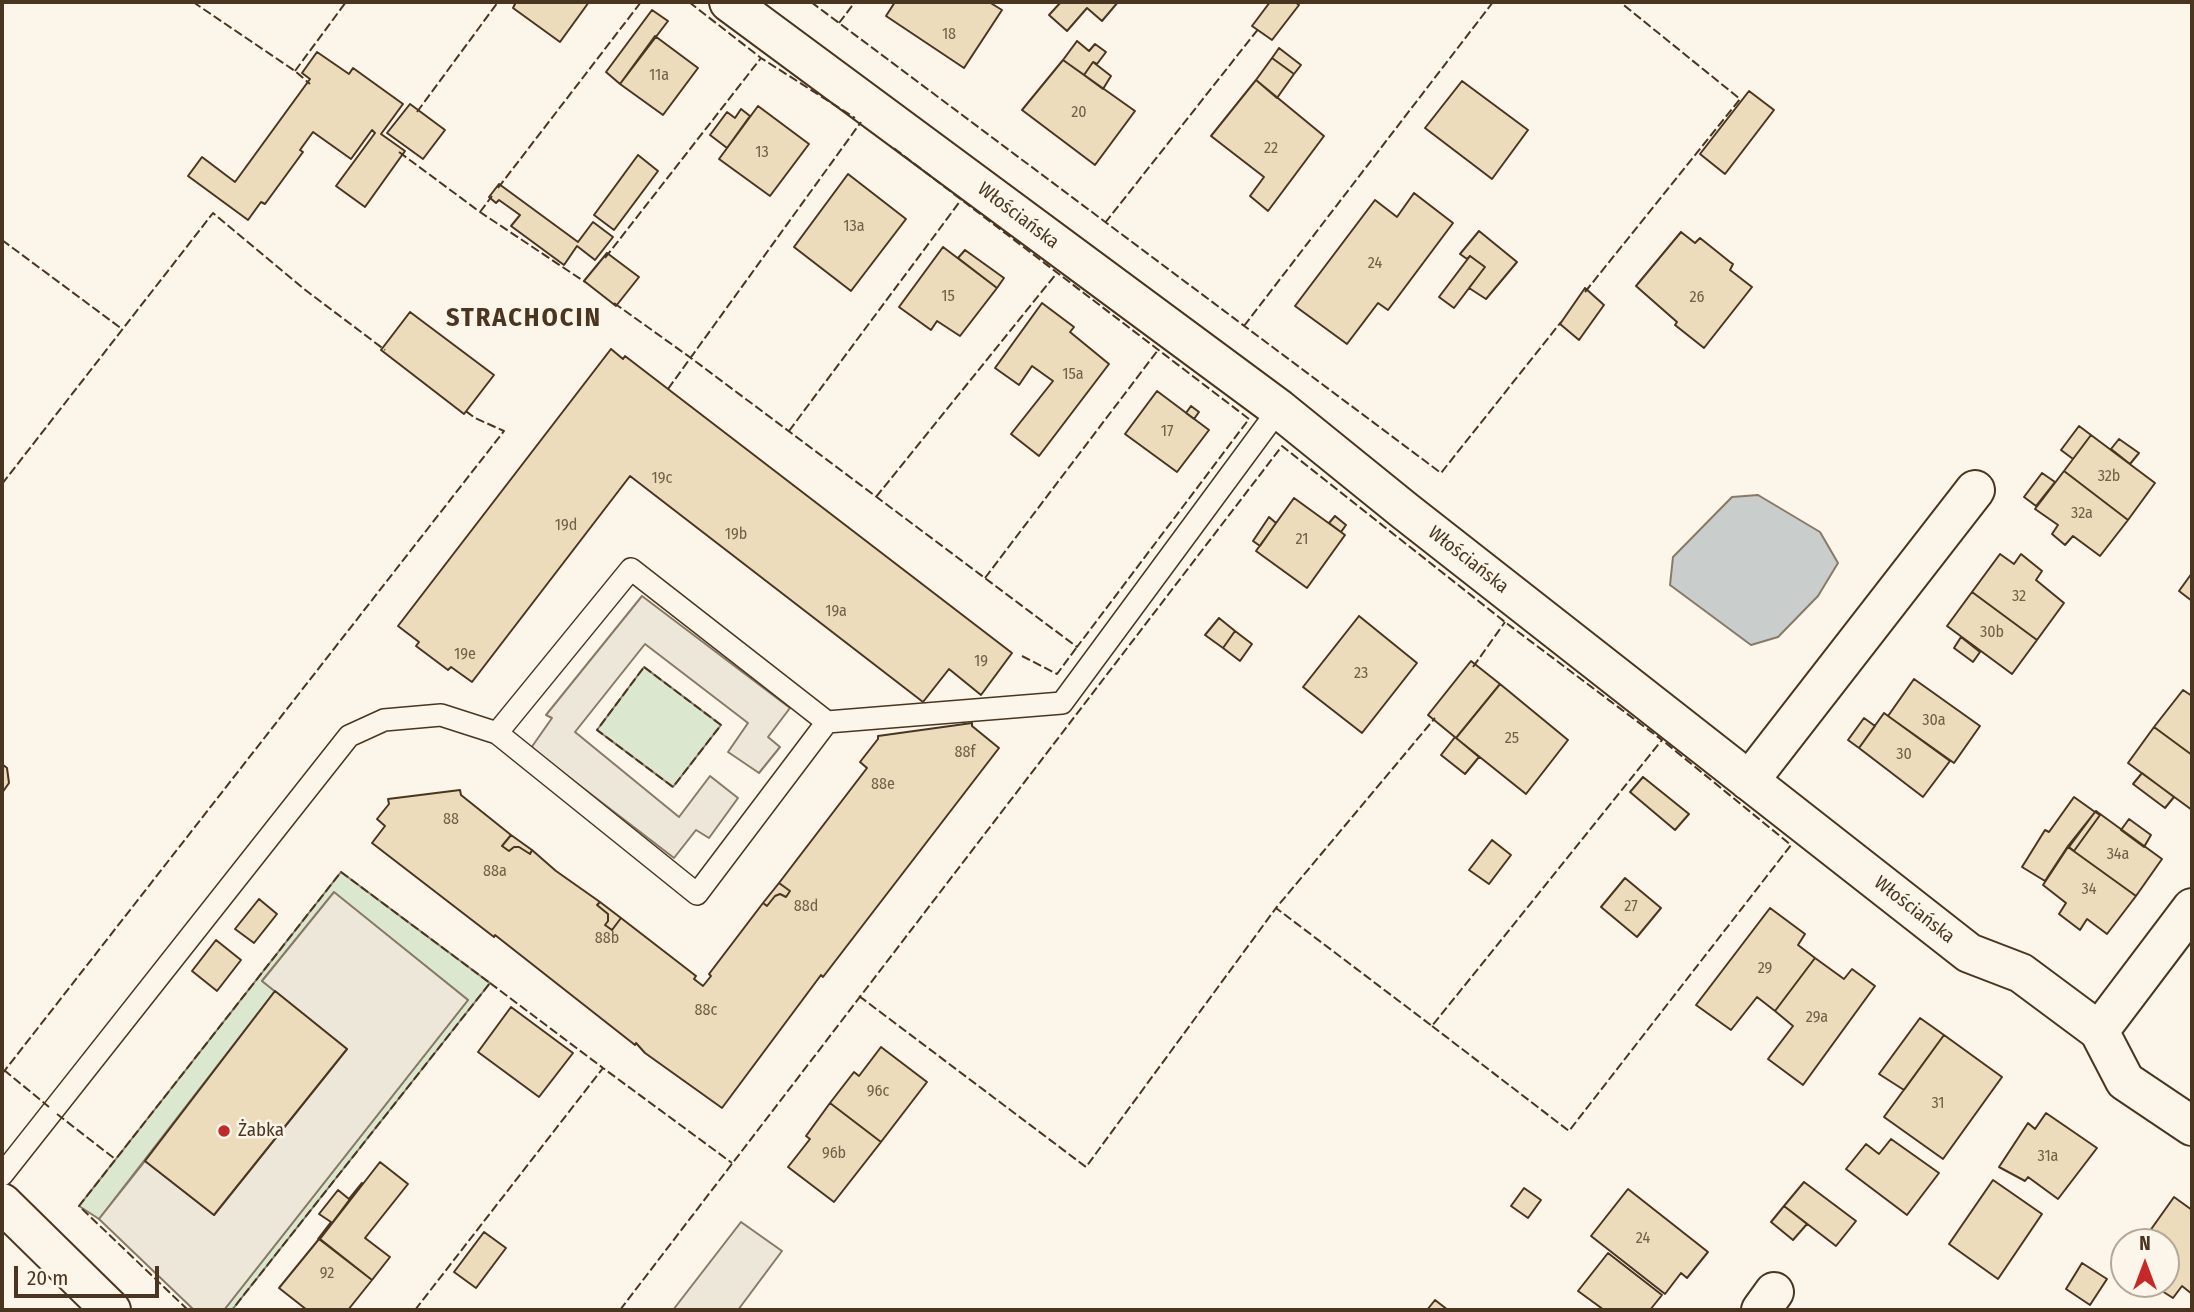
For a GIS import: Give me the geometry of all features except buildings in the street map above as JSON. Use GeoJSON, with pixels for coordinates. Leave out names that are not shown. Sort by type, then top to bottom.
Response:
{"type":"FeatureCollection","features":[{"type":"Feature","properties":{"kind":"street","name":"Włościańska"},"geometry":{"type":"LineString","coordinates":[[729,2],[1279,409],[1969,953],[2021,973],[2099,1031],[2125,1081],[2192,1126]]}},
{"type":"Feature","properties":{"kind":"street"},"geometry":{"type":"LineString","coordinates":[[1749,781],[1975,490]]}},
{"type":"Feature","properties":{"kind":"street"},"geometry":{"type":"LineString","coordinates":[[2099,1031],[2192,908]]}},
{"type":"Feature","properties":{"kind":"street"},"geometry":{"type":"LineString","coordinates":[[2,1203],[111,1310]]}},
{"type":"Feature","properties":{"kind":"lane"},"geometry":{"type":"LineString","coordinates":[[497,733],[631,569],[827,722],[1062,703],[1279,409]]}},
{"type":"Feature","properties":{"kind":"lane"},"geometry":{"type":"LineString","coordinates":[[2,1175],[349,736],[384,720],[441,715],[497,733],[697,894],[827,722]]}},
{"type":"Feature","properties":{"kind":"green space"},"geometry":{"type":"Polygon","coordinates":[[[644,667],[721,725],[673,787],[597,730],[644,667]]]}},
{"type":"Feature","properties":{"kind":"green space"},"geometry":{"type":"Polygon","coordinates":[[[341,872],[490,983],[232,1310],[224,1310],[468,1000],[334,893],[262,981],[275,991],[99,1219],[79,1206],[341,872]]]}},
{"type":"Feature","properties":{"kind":"shaded area"},"geometry":{"type":"Polygon","coordinates":[[[1758,495],[1820,532],[1838,563],[1818,596],[1778,637],[1751,645],[1670,585],[1673,557],[1732,497],[1758,495]]]}},
{"type":"Feature","properties":{"kind":"shaded area"},"geometry":{"type":"Polygon","coordinates":[[[642,596],[790,708],[768,737],[780,747],[759,773],[728,752],[748,723],[645,644],[575,732],[679,817],[710,776],[738,798],[709,838],[696,830],[674,858],[531,748],[552,718],[546,715],[642,596]]]}},
{"type":"Feature","properties":{"kind":"shaded area"},"geometry":{"type":"Polygon","coordinates":[[[334,892],[468,1000],[224,1310],[194,1310],[99,1219],[145,1161],[214,1215],[347,1049],[262,981],[334,892]]]}},
{"type":"Feature","properties":{"kind":"shaded area"},"geometry":{"type":"Polygon","coordinates":[[[741,1222],[782,1251],[738,1310],[673,1310],[741,1222]]]}},
{"type":"Feature","properties":{"kind":"fence"},"geometry":{"type":"LineString","coordinates":[[193,2],[310,84]]}},
{"type":"Feature","properties":{"kind":"fence"},"geometry":{"type":"LineString","coordinates":[[295,71],[346,2]]}},
{"type":"Feature","properties":{"kind":"fence"},"geometry":{"type":"LineString","coordinates":[[417,112],[498,2]]}},
{"type":"Feature","properties":{"kind":"fence"},"geometry":{"type":"LineString","coordinates":[[498,188],[641,2]]}},
{"type":"Feature","properties":{"kind":"fence"},"geometry":{"type":"LineString","coordinates":[[689,2],[761,58],[855,118]]}},
{"type":"Feature","properties":{"kind":"fence"},"geometry":{"type":"LineString","coordinates":[[811,2],[1441,473],[1561,322]]}},
{"type":"Feature","properties":{"kind":"fence"},"geometry":{"type":"LineString","coordinates":[[839,23],[855,2]]}},
{"type":"Feature","properties":{"kind":"fence"},"geometry":{"type":"LineString","coordinates":[[1244,326],[1493,2]]}},
{"type":"Feature","properties":{"kind":"fence"},"geometry":{"type":"LineString","coordinates":[[1585,292],[1740,99],[1620,2]]}},
{"type":"Feature","properties":{"kind":"fence"},"geometry":{"type":"LineString","coordinates":[[1105,223],[1259,28]]}},
{"type":"Feature","properties":{"kind":"fence"},"geometry":{"type":"LineString","coordinates":[[605,258],[761,58]]}},
{"type":"Feature","properties":{"kind":"fence"},"geometry":{"type":"LineString","coordinates":[[668,389],[861,122]]}},
{"type":"Feature","properties":{"kind":"fence"},"geometry":{"type":"LineString","coordinates":[[614,303],[1077,647],[1249,419],[891,146]]}},
{"type":"Feature","properties":{"kind":"fence"},"geometry":{"type":"LineString","coordinates":[[399,152],[480,212],[585,282]]}},
{"type":"Feature","properties":{"kind":"fence"},"geometry":{"type":"LineString","coordinates":[[480,212],[492,196]]}},
{"type":"Feature","properties":{"kind":"fence"},"geometry":{"type":"LineString","coordinates":[[789,431],[961,200]]}},
{"type":"Feature","properties":{"kind":"fence"},"geometry":{"type":"LineString","coordinates":[[2,484],[213,213],[304,289],[385,350]]}},
{"type":"Feature","properties":{"kind":"fence"},"geometry":{"type":"LineString","coordinates":[[2,240],[122,329]]}},
{"type":"Feature","properties":{"kind":"fence"},"geometry":{"type":"LineString","coordinates":[[876,497],[1056,274]]}},
{"type":"Feature","properties":{"kind":"fence"},"geometry":{"type":"LineString","coordinates":[[985,578],[1158,350]]}},
{"type":"Feature","properties":{"kind":"fence"},"geometry":{"type":"LineString","coordinates":[[2,1074],[504,431],[475,418],[463,409]]}},
{"type":"Feature","properties":{"kind":"fence"},"geometry":{"type":"LineString","coordinates":[[620,1310],[1282,446],[1505,622],[1662,740],[1432,1026],[1276,908],[1435,718]]}},
{"type":"Feature","properties":{"kind":"fence"},"geometry":{"type":"LineString","coordinates":[[1473,667],[1505,622]]}},
{"type":"Feature","properties":{"kind":"fence"},"geometry":{"type":"LineString","coordinates":[[1022,656],[1057,674],[1077,647]]}},
{"type":"Feature","properties":{"kind":"fence"},"geometry":{"type":"LineString","coordinates":[[644,667],[721,725],[673,787],[597,730],[644,667]]}},
{"type":"Feature","properties":{"kind":"fence"},"geometry":{"type":"LineString","coordinates":[[1432,1026],[1569,1131],[1791,845],[1662,740]]}},
{"type":"Feature","properties":{"kind":"fence"},"geometry":{"type":"LineString","coordinates":[[188,1310],[79,1206],[341,872],[490,983],[232,1310]]}},
{"type":"Feature","properties":{"kind":"fence"},"geometry":{"type":"LineString","coordinates":[[859,996],[1086,1167],[1276,908]]}},
{"type":"Feature","properties":{"kind":"fence"},"geometry":{"type":"LineString","coordinates":[[490,983],[603,1068]]}},
{"type":"Feature","properties":{"kind":"fence"},"geometry":{"type":"LineString","coordinates":[[415,1310],[603,1068],[732,1163]]}},
{"type":"Feature","properties":{"kind":"fence"},"geometry":{"type":"LineString","coordinates":[[4,1070],[49,1107]]}},
{"type":"Feature","properties":{"kind":"fence"},"geometry":{"type":"LineString","coordinates":[[57,1114],[115,1159]]}},
{"type":"Feature","properties":{"kind":"place","name":"Żabka"},"geometry":{"type":"Point","coordinates":[224,1131]}},
{"type":"Feature","properties":{"kind":"district","name":"STRACHOCIN"},"geometry":{"type":"Point","coordinates":[524,319]}}]}
